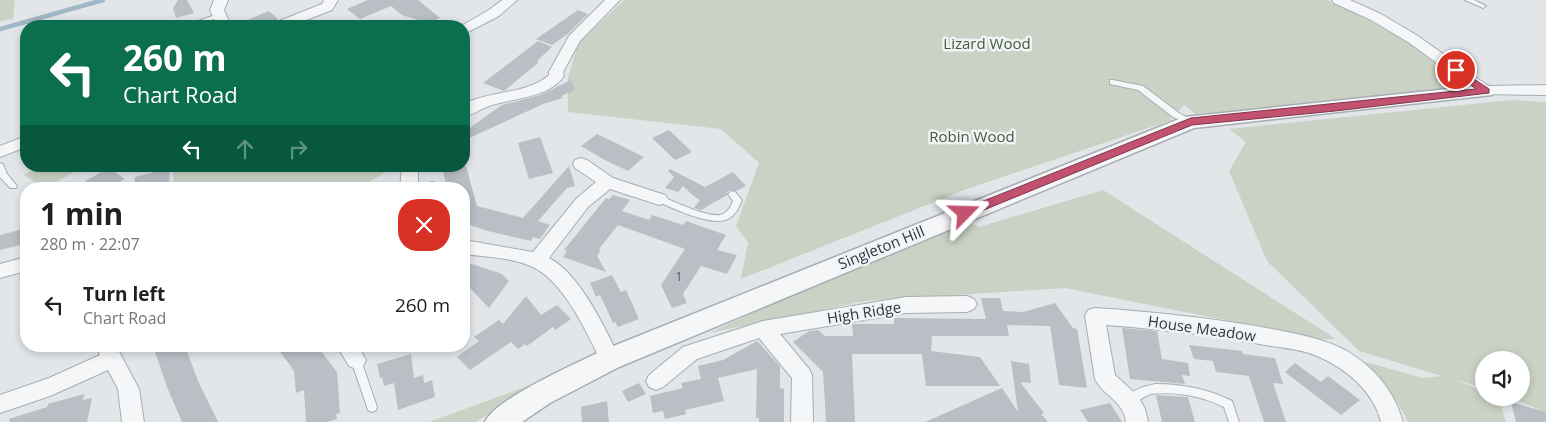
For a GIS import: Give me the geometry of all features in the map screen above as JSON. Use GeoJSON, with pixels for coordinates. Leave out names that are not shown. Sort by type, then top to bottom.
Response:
{"type":"FeatureCollection","features":[{"type":"Feature","properties":{"kind":"street"},"geometry":{"type":"LineString","coordinates":[[221,0],[217,5],[221,20]]}},
{"type":"Feature","properties":{"kind":"street"},"geometry":{"type":"LineString","coordinates":[[294,20],[327,7],[331,0]]}},
{"type":"Feature","properties":{"kind":"street"},"geometry":{"type":"LineString","coordinates":[[470,27],[494,13],[510,0]]}},
{"type":"Feature","properties":{"kind":"street"},"geometry":{"type":"LineString","coordinates":[[470,109],[481,103],[531,88],[535,77],[556,72],[574,39],[613,0]]}},
{"type":"Feature","properties":{"kind":"street"},"geometry":{"type":"LineString","coordinates":[[1339,0],[1376,17],[1413,39],[1485,91],[1546,90]]}},
{"type":"Feature","properties":{"kind":"street","name":"Singleton Hill"},"geometry":{"type":"LineString","coordinates":[[499,422],[540,395],[610,359],[1191,122],[1485,91]]}},
{"type":"Feature","properties":{"kind":"street"},"geometry":{"type":"LineString","coordinates":[[0,152],[20,144]]}},
{"type":"Feature","properties":{"kind":"street"},"geometry":{"type":"LineString","coordinates":[[581,164],[607,182],[659,199]]}},
{"type":"Feature","properties":{"kind":"street"},"geometry":{"type":"LineString","coordinates":[[537,260],[582,203],[607,182]]}},
{"type":"Feature","properties":{"kind":"street"},"geometry":{"type":"LineString","coordinates":[[470,248],[537,260],[556,274],[576,298],[610,359]]}},
{"type":"Feature","properties":{"kind":"street"},"geometry":{"type":"LineString","coordinates":[[0,272],[20,266]]}},
{"type":"Feature","properties":{"kind":"street","name":"High Ridge"},"geometry":{"type":"LineString","coordinates":[[656,381],[690,352],[762,329],[906,305],[967,304]]}},
{"type":"Feature","properties":{"kind":"street","name":"House Meadow"},"geometry":{"type":"LineString","coordinates":[[1130,400],[1105,379],[1095,316],[1149,320],[1236,331],[1314,346],[1334,355],[1376,386],[1391,414],[1392,422]]}},
{"type":"Feature","properties":{"kind":"street"},"geometry":{"type":"LineString","coordinates":[[762,329],[802,375],[802,422]]}},
{"type":"Feature","properties":{"kind":"street"},"geometry":{"type":"LineString","coordinates":[[0,404],[25,397],[78,376],[109,353],[128,389],[133,422]]}},
{"type":"Feature","properties":{"kind":"street"},"geometry":{"type":"LineString","coordinates":[[1130,400],[1137,414],[1137,422]]}},
{"type":"Feature","properties":{"kind":"lane"},"geometry":{"type":"LineString","coordinates":[[1468,0],[1483,6]]}},
{"type":"Feature","properties":{"kind":"lane"},"geometry":{"type":"LineString","coordinates":[[1113,82],[1140,88],[1176,115],[1191,122]]}},
{"type":"Feature","properties":{"kind":"lane"},"geometry":{"type":"LineString","coordinates":[[0,166],[3,175],[13,186]]}},
{"type":"Feature","properties":{"kind":"lane"},"geometry":{"type":"LineString","coordinates":[[659,199],[687,210],[719,218],[728,215],[736,207],[738,200],[732,194]]}},
{"type":"Feature","properties":{"kind":"lane"},"geometry":{"type":"LineString","coordinates":[[352,353],[372,407]]}},
{"type":"Feature","properties":{"kind":"lane"},"geometry":{"type":"LineString","coordinates":[[1130,400],[1144,391],[1162,388],[1217,397],[1228,404],[1234,422]]}},
{"type":"Feature","properties":{"kind":"green space"},"geometry":{"type":"Polygon","coordinates":[[[0,0],[15,0],[13,19],[0,21],[0,0]]]}},
{"type":"Feature","properties":{"kind":"green space"},"geometry":{"type":"Polygon","coordinates":[[[624,0],[1327,0],[1413,42],[1466,84],[1461,93],[1327,105],[1195,114],[1184,105],[1169,121],[967,189],[741,279],[748,243],[736,226],[759,163],[721,129],[568,112],[568,78],[578,44],[624,0]]]}},
{"type":"Feature","properties":{"kind":"green space"},"geometry":{"type":"Polygon","coordinates":[[[1512,100],[1546,102],[1546,412],[1530,406],[1530,351],[1475,351],[1475,385],[1453,379],[1475,388],[1475,406],[1501,406],[1506,422],[1408,422],[1387,388],[1358,360],[1423,378],[1442,376],[1359,351],[1267,261],[1229,171],[1246,142],[1229,129],[1512,100]]]}},
{"type":"Feature","properties":{"kind":"green space"},"geometry":{"type":"Polygon","coordinates":[[[29,172],[74,172],[55,182],[35,182],[24,175],[29,172]]]}},
{"type":"Feature","properties":{"kind":"green space"},"geometry":{"type":"Polygon","coordinates":[[[173,172],[386,172],[369,182],[174,182],[173,172]]]}},
{"type":"Feature","properties":{"kind":"green space"},"geometry":{"type":"Polygon","coordinates":[[[1103,190],[1336,339],[1320,339],[1065,288],[865,301],[709,333],[824,280],[967,222],[979,227],[1103,190]]]}},
{"type":"Feature","properties":{"kind":"green space"},"geometry":{"type":"Polygon","coordinates":[[[542,381],[476,422],[429,422],[542,381]]]}},
{"type":"Feature","properties":{"kind":"building"},"geometry":{"type":"Polygon","coordinates":[[[178,0],[187,0],[194,13],[176,18],[173,8],[178,0]]]}},
{"type":"Feature","properties":{"kind":"building"},"geometry":{"type":"Polygon","coordinates":[[[368,0],[418,0],[440,18],[435,20],[418,20],[402,15],[391,6],[360,19],[347,9],[368,0]]]}},
{"type":"Feature","properties":{"kind":"building"},"geometry":{"type":"Polygon","coordinates":[[[578,10],[588,14],[569,33],[552,45],[536,39],[578,10]]]}},
{"type":"Feature","properties":{"kind":"building"},"geometry":{"type":"Polygon","coordinates":[[[269,11],[278,19],[276,20],[247,20],[269,11]]]}},
{"type":"Feature","properties":{"kind":"building"},"geometry":{"type":"Polygon","coordinates":[[[538,41],[552,47],[537,61],[539,62],[504,91],[483,83],[538,41]]]}},
{"type":"Feature","properties":{"kind":"building"},"geometry":{"type":"Polygon","coordinates":[[[571,80],[575,90],[561,96],[563,98],[543,104],[470,138],[470,128],[502,105],[540,95],[571,80]]]}},
{"type":"Feature","properties":{"kind":"building"},"geometry":{"type":"Polygon","coordinates":[[[669,130],[692,152],[675,160],[652,138],[669,130]]]}},
{"type":"Feature","properties":{"kind":"building"},"geometry":{"type":"Polygon","coordinates":[[[597,134],[644,157],[628,171],[581,146],[597,134]]]}},
{"type":"Feature","properties":{"kind":"building"},"geometry":{"type":"Polygon","coordinates":[[[540,137],[553,173],[529,179],[518,143],[540,137]]]}},
{"type":"Feature","properties":{"kind":"building"},"geometry":{"type":"Polygon","coordinates":[[[569,166],[575,186],[567,188],[538,221],[550,225],[540,239],[533,237],[531,241],[470,225],[470,182],[446,182],[443,172],[468,172],[477,206],[523,218],[569,166]]]}},
{"type":"Feature","properties":{"kind":"building"},"geometry":{"type":"Polygon","coordinates":[[[670,169],[705,187],[733,172],[746,186],[736,191],[731,190],[727,192],[727,195],[701,210],[694,208],[700,200],[683,186],[678,192],[665,188],[674,177],[668,171],[670,169]]]}},
{"type":"Feature","properties":{"kind":"building"},"geometry":{"type":"Polygon","coordinates":[[[102,172],[115,172],[125,179],[120,182],[85,181],[102,172]]]}},
{"type":"Feature","properties":{"kind":"building"},"geometry":{"type":"Polygon","coordinates":[[[154,172],[170,172],[169,182],[135,182],[135,177],[154,172]]]}},
{"type":"Feature","properties":{"kind":"building"},"geometry":{"type":"Polygon","coordinates":[[[613,195],[630,200],[622,211],[649,220],[652,215],[683,225],[686,221],[726,235],[717,250],[737,255],[727,274],[701,266],[683,294],[687,303],[672,308],[661,285],[685,249],[618,225],[599,249],[601,250],[597,256],[606,272],[563,257],[567,251],[564,250],[606,198],[609,199],[613,195]]]}},
{"type":"Feature","properties":{"kind":"building"},"geometry":{"type":"Polygon","coordinates":[[[20,230],[20,245],[0,250],[0,235],[20,230]]]}},
{"type":"Feature","properties":{"kind":"building"},"geometry":{"type":"Polygon","coordinates":[[[470,263],[502,274],[509,281],[489,308],[470,288],[470,263]]]}},
{"type":"Feature","properties":{"kind":"building"},"geometry":{"type":"Polygon","coordinates":[[[612,275],[621,292],[626,290],[639,319],[618,327],[615,322],[613,323],[600,295],[596,297],[590,283],[612,275]]]}},
{"type":"Feature","properties":{"kind":"building"},"geometry":{"type":"Polygon","coordinates":[[[526,296],[541,315],[557,305],[571,319],[555,330],[553,327],[527,346],[525,344],[518,349],[511,342],[470,370],[457,357],[464,352],[470,352],[470,348],[479,341],[474,337],[499,320],[503,324],[526,296]]]}},
{"type":"Feature","properties":{"kind":"building"},"geometry":{"type":"Polygon","coordinates":[[[981,298],[1000,298],[1003,311],[1023,312],[1055,303],[1073,328],[1077,329],[1087,388],[1059,385],[1050,326],[1007,325],[1009,336],[932,336],[931,351],[980,357],[1000,386],[926,386],[922,354],[852,354],[855,422],[826,422],[823,372],[793,342],[809,331],[818,330],[825,336],[853,336],[852,324],[894,324],[894,318],[986,319],[981,298]]]}},
{"type":"Feature","properties":{"kind":"building"},"geometry":{"type":"Polygon","coordinates":[[[1122,328],[1157,331],[1162,359],[1188,363],[1190,376],[1182,375],[1185,384],[1130,379],[1122,328]]]}},
{"type":"Feature","properties":{"kind":"building"},"geometry":{"type":"Polygon","coordinates":[[[757,341],[780,366],[780,388],[784,389],[784,422],[759,422],[759,418],[756,418],[757,369],[718,378],[724,401],[685,410],[686,414],[665,419],[663,411],[653,413],[650,396],[683,388],[681,383],[701,379],[698,366],[723,360],[757,341]]]}},
{"type":"Feature","properties":{"kind":"building"},"geometry":{"type":"Polygon","coordinates":[[[1189,345],[1242,351],[1243,354],[1275,358],[1283,384],[1273,383],[1286,422],[1264,422],[1249,376],[1216,372],[1213,361],[1194,359],[1189,345]]]}},
{"type":"Feature","properties":{"kind":"building"},"geometry":{"type":"Polygon","coordinates":[[[155,352],[187,352],[198,381],[218,422],[182,422],[155,352]]]}},
{"type":"Feature","properties":{"kind":"building"},"geometry":{"type":"Polygon","coordinates":[[[280,352],[322,352],[337,372],[340,413],[336,414],[337,419],[327,422],[306,422],[304,390],[296,393],[294,371],[280,352]]]}},
{"type":"Feature","properties":{"kind":"building"},"geometry":{"type":"Polygon","coordinates":[[[411,354],[414,378],[423,375],[424,383],[432,380],[435,397],[398,410],[394,383],[384,386],[377,364],[411,354]]]}},
{"type":"Feature","properties":{"kind":"building"},"geometry":{"type":"Polygon","coordinates":[[[1011,361],[1029,364],[1031,383],[1020,382],[1044,413],[1041,414],[1048,422],[925,422],[1002,388],[1018,412],[1011,361]]]}},
{"type":"Feature","properties":{"kind":"building"},"geometry":{"type":"Polygon","coordinates":[[[1295,363],[1321,382],[1328,376],[1360,400],[1341,415],[1285,372],[1295,363]]]}},
{"type":"Feature","properties":{"kind":"building"},"geometry":{"type":"Polygon","coordinates":[[[639,383],[646,394],[628,402],[622,391],[639,383]]]}},
{"type":"Feature","properties":{"kind":"building"},"geometry":{"type":"Polygon","coordinates":[[[84,394],[83,400],[92,398],[87,422],[10,422],[9,419],[47,407],[48,404],[84,394]]]}},
{"type":"Feature","properties":{"kind":"building"},"geometry":{"type":"Polygon","coordinates":[[[1156,395],[1188,397],[1195,422],[1162,422],[1156,395]]]}},
{"type":"Feature","properties":{"kind":"building"},"geometry":{"type":"Polygon","coordinates":[[[607,401],[609,422],[582,422],[581,407],[607,401]]]}},
{"type":"Feature","properties":{"kind":"building"},"geometry":{"type":"Polygon","coordinates":[[[1110,403],[1122,422],[1088,422],[1080,410],[1110,403]]]}},
{"type":"Feature","properties":{"kind":"building"},"geometry":{"type":"Polygon","coordinates":[[[1512,406],[1525,406],[1546,412],[1546,422],[1516,422],[1512,406]]]}},
{"type":"Feature","properties":{"kind":"waterway"},"geometry":{"type":"LineString","coordinates":[[32,20],[103,0]]}},
{"type":"Feature","properties":{"kind":"waterway"},"geometry":{"type":"LineString","coordinates":[[0,29],[20,23]]}},
{"type":"Feature","properties":{"kind":"route"},"geometry":{"type":"LineString","coordinates":[[965,213],[1191,122],[1485,91],[1456,70]]}},
{"type":"Feature","properties":{"kind":"park label","name":"Lizard Wood"},"geometry":{"type":"Point","coordinates":[987,43]}},
{"type":"Feature","properties":{"kind":"park label","name":"Robin Wood"},"geometry":{"type":"Point","coordinates":[972,136]}}]}
